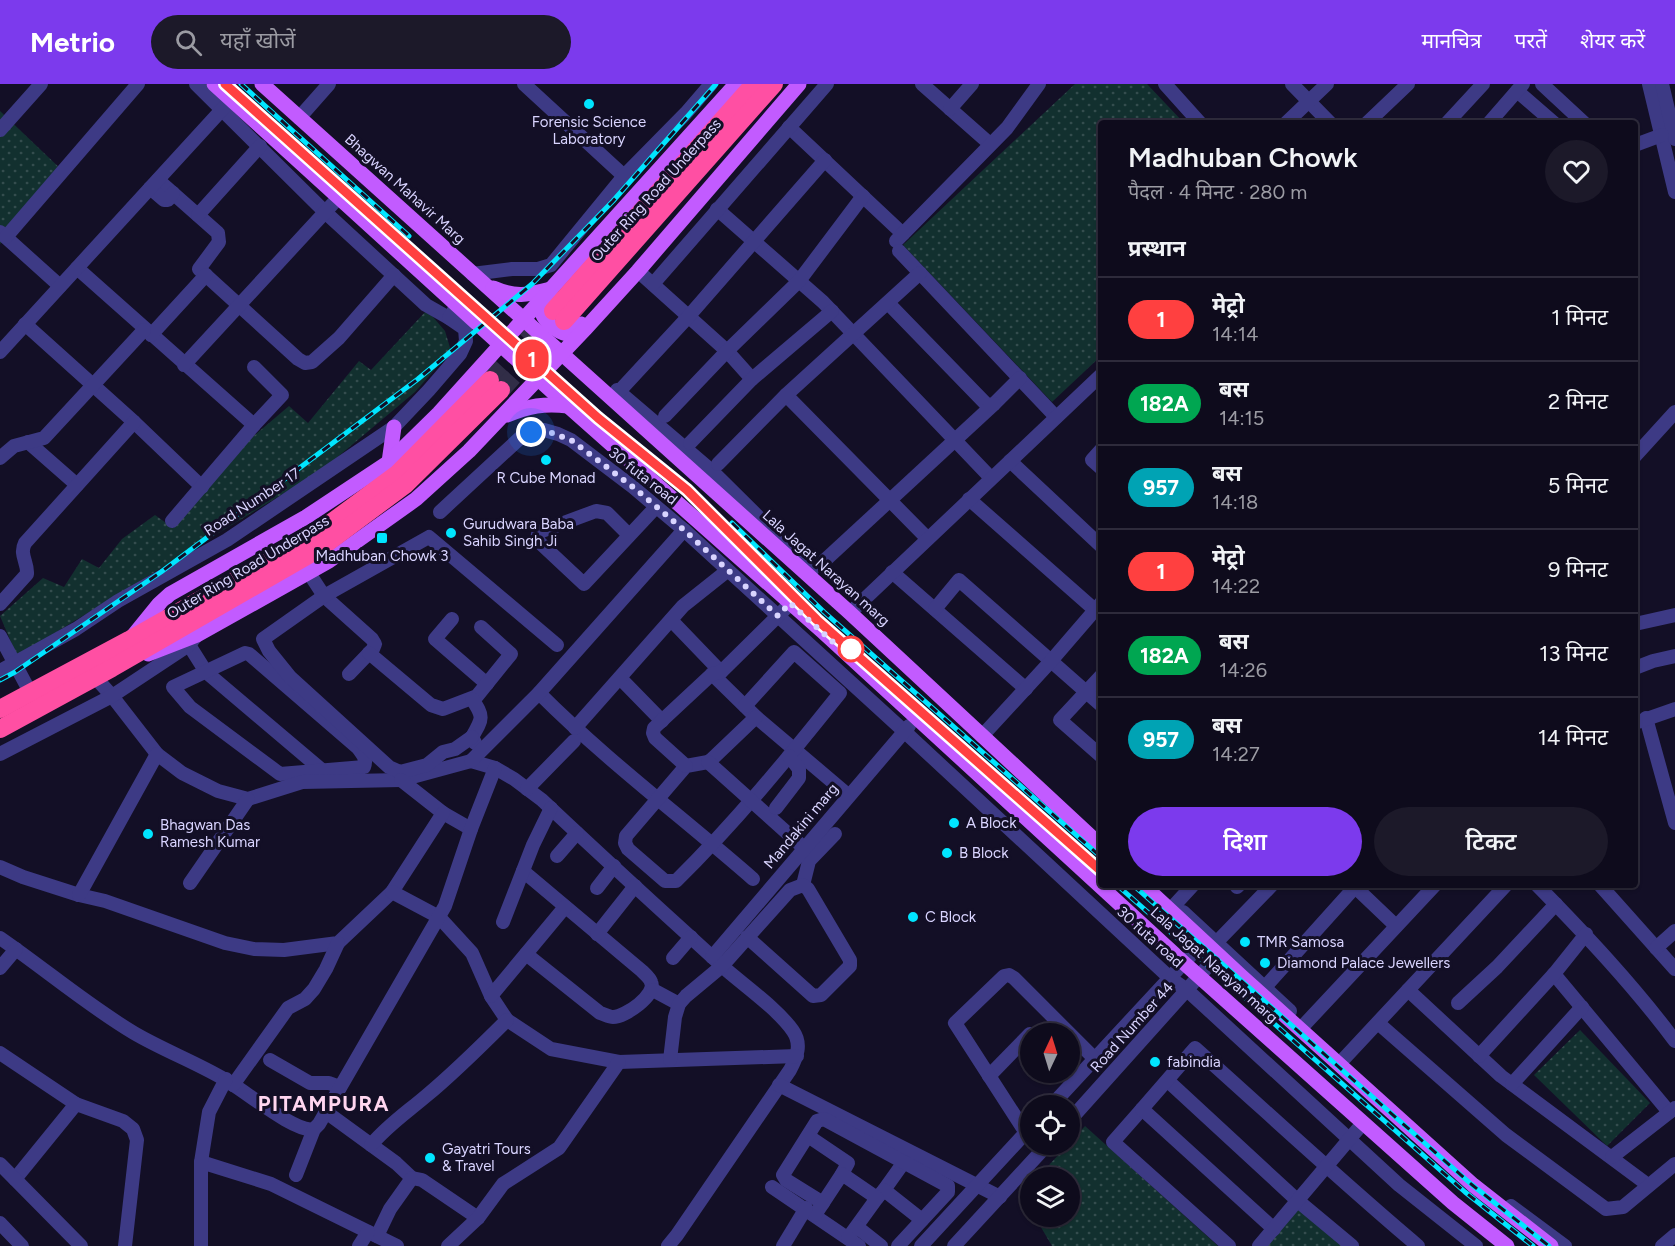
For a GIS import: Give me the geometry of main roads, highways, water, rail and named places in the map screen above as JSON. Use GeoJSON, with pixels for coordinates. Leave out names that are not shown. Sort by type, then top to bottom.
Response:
{"type":"FeatureCollection","features":[{"type":"Feature","properties":{"kind":"highway","name":"Outer Ring Road Underpass"},"geometry":{"type":"LineString","coordinates":[[754,84],[558,316],[774,84]]}},
{"type":"Feature","properties":{"kind":"highway","name":"Outer Ring Road Underpass"},"geometry":{"type":"LineString","coordinates":[[0,709],[129,640],[313,536],[397,474],[495,385],[405,485],[319,549],[112,668],[0,729]]}},
{"type":"Feature","properties":{"kind":"main road"},"geometry":{"type":"LineString","coordinates":[[214,84],[227,104],[339,197],[453,312],[500,345]]}},
{"type":"Feature","properties":{"kind":"main road","name":"Bhagwan Mahavir Marg"},"geometry":{"type":"LineString","coordinates":[[262,84],[523,320]]}},
{"type":"Feature","properties":{"kind":"main road"},"geometry":{"type":"LineString","coordinates":[[129,640],[159,604],[171,594],[306,517],[389,462],[439,413],[736,84]]}},
{"type":"Feature","properties":{"kind":"main road"},"geometry":{"type":"LineString","coordinates":[[112,668],[193,640],[329,561],[416,499],[501,418],[586,328],[799,84]]}},
{"type":"Feature","properties":{"kind":"main road"},"geometry":{"type":"LineString","coordinates":[[552,288],[542,309],[543,316],[560,332],[567,334],[575,330],[594,311],[675,219],[696,202]]}},
{"type":"Feature","properties":{"kind":"main road"},"geometry":{"type":"LineString","coordinates":[[477,279],[508,295],[525,295],[552,288]]}},
{"type":"Feature","properties":{"kind":"main road","name":"Lala Jagat Narayan marg"},"geometry":{"type":"LineString","coordinates":[[523,320],[583,374],[615,395],[985,734],[1098,843]]}},
{"type":"Feature","properties":{"kind":"main road"},"geometry":{"type":"LineString","coordinates":[[583,374],[579,351],[586,328]]}},
{"type":"Feature","properties":{"kind":"main road","name":"Lala Jagat Narayan marg"},"geometry":{"type":"LineString","coordinates":[[500,345],[790,603],[1098,884]]}},
{"type":"Feature","properties":{"kind":"main road"},"geometry":{"type":"LineString","coordinates":[[501,418],[523,408],[548,403],[568,406]]}},
{"type":"Feature","properties":{"kind":"main road"},"geometry":{"type":"LineString","coordinates":[[389,462],[394,427]]}},
{"type":"Feature","properties":{"kind":"main road","name":"Lala Jagat Narayan marg"},"geometry":{"type":"LineString","coordinates":[[1102,888],[1453,1203],[1507,1246]]}},
{"type":"Feature","properties":{"kind":"main road","name":"Lala Jagat Narayan marg"},"geometry":{"type":"LineString","coordinates":[[1147,888],[1172,907],[1212,947],[1342,1062],[1473,1185],[1551,1246]]}},
{"type":"Feature","properties":{"kind":"tunnel"},"geometry":{"type":"LineString","coordinates":[[490,380],[547,317]]}},
{"type":"Feature","properties":{"kind":"tunnel"},"geometry":{"type":"LineString","coordinates":[[501,390],[557,329]]}},
{"type":"Feature","properties":{"kind":"railway"},"geometry":{"type":"LineString","coordinates":[[225,84],[598,418],[687,490],[817,620],[1098,868]]}},
{"type":"Feature","properties":{"kind":"railway"},"geometry":{"type":"LineString","coordinates":[[241,84],[409,236]]}},
{"type":"Feature","properties":{"kind":"railway"},"geometry":{"type":"LineString","coordinates":[[0,680],[161,572],[418,379],[532,284],[613,201],[716,84]]}},
{"type":"Feature","properties":{"kind":"railway"},"geometry":{"type":"LineString","coordinates":[[732,523],[824,612],[1098,854]]}},
{"type":"Feature","properties":{"kind":"railway"},"geometry":{"type":"LineString","coordinates":[[1120,888],[1465,1192],[1533,1246]]}},
{"type":"Feature","properties":{"kind":"railway"},"geometry":{"type":"LineString","coordinates":[[1136,888],[1471,1184],[1549,1246]]}},
{"type":"Feature","properties":{"kind":"metro line","name":"1"},"geometry":{"type":"LineString","coordinates":[[225,84],[598,418],[687,490],[817,620],[1098,868]]}},
{"type":"Feature","properties":{"kind":"place","name":"Forensic Science Laboratory"},"geometry":{"type":"Point","coordinates":[589,104]}},
{"type":"Feature","properties":{"kind":"place","name":"R Cube Monad"},"geometry":{"type":"Point","coordinates":[546,460]}},
{"type":"Feature","properties":{"kind":"place","name":"Gurudwara Baba Sahib Singh Ji"},"geometry":{"type":"Point","coordinates":[451,533]}},
{"type":"Feature","properties":{"kind":"place","name":"Madhuban Chowk 3"},"geometry":{"type":"Point","coordinates":[382,538]}},
{"type":"Feature","properties":{"kind":"place","name":"A Block"},"geometry":{"type":"Point","coordinates":[954,823]}},
{"type":"Feature","properties":{"kind":"place","name":"Bhagwan Das Ramesh Kumar"},"geometry":{"type":"Point","coordinates":[148,834]}},
{"type":"Feature","properties":{"kind":"place","name":"B Block"},"geometry":{"type":"Point","coordinates":[947,853]}},
{"type":"Feature","properties":{"kind":"place","name":"C Block"},"geometry":{"type":"Point","coordinates":[913,917]}},
{"type":"Feature","properties":{"kind":"place","name":"TMR Samosa"},"geometry":{"type":"Point","coordinates":[1245,942]}},
{"type":"Feature","properties":{"kind":"place","name":"Diamond Palace Jewellers"},"geometry":{"type":"Point","coordinates":[1265,963]}},
{"type":"Feature","properties":{"kind":"place","name":"fabindia"},"geometry":{"type":"Point","coordinates":[1155,1062]}},
{"type":"Feature","properties":{"kind":"place","name":"Gayatri Tours & Travel"},"geometry":{"type":"Point","coordinates":[430,1158]}},
{"type":"Feature","properties":{"kind":"district","name":"PITAMPURA"},"geometry":{"type":"Point","coordinates":[324,1104]}}]}
